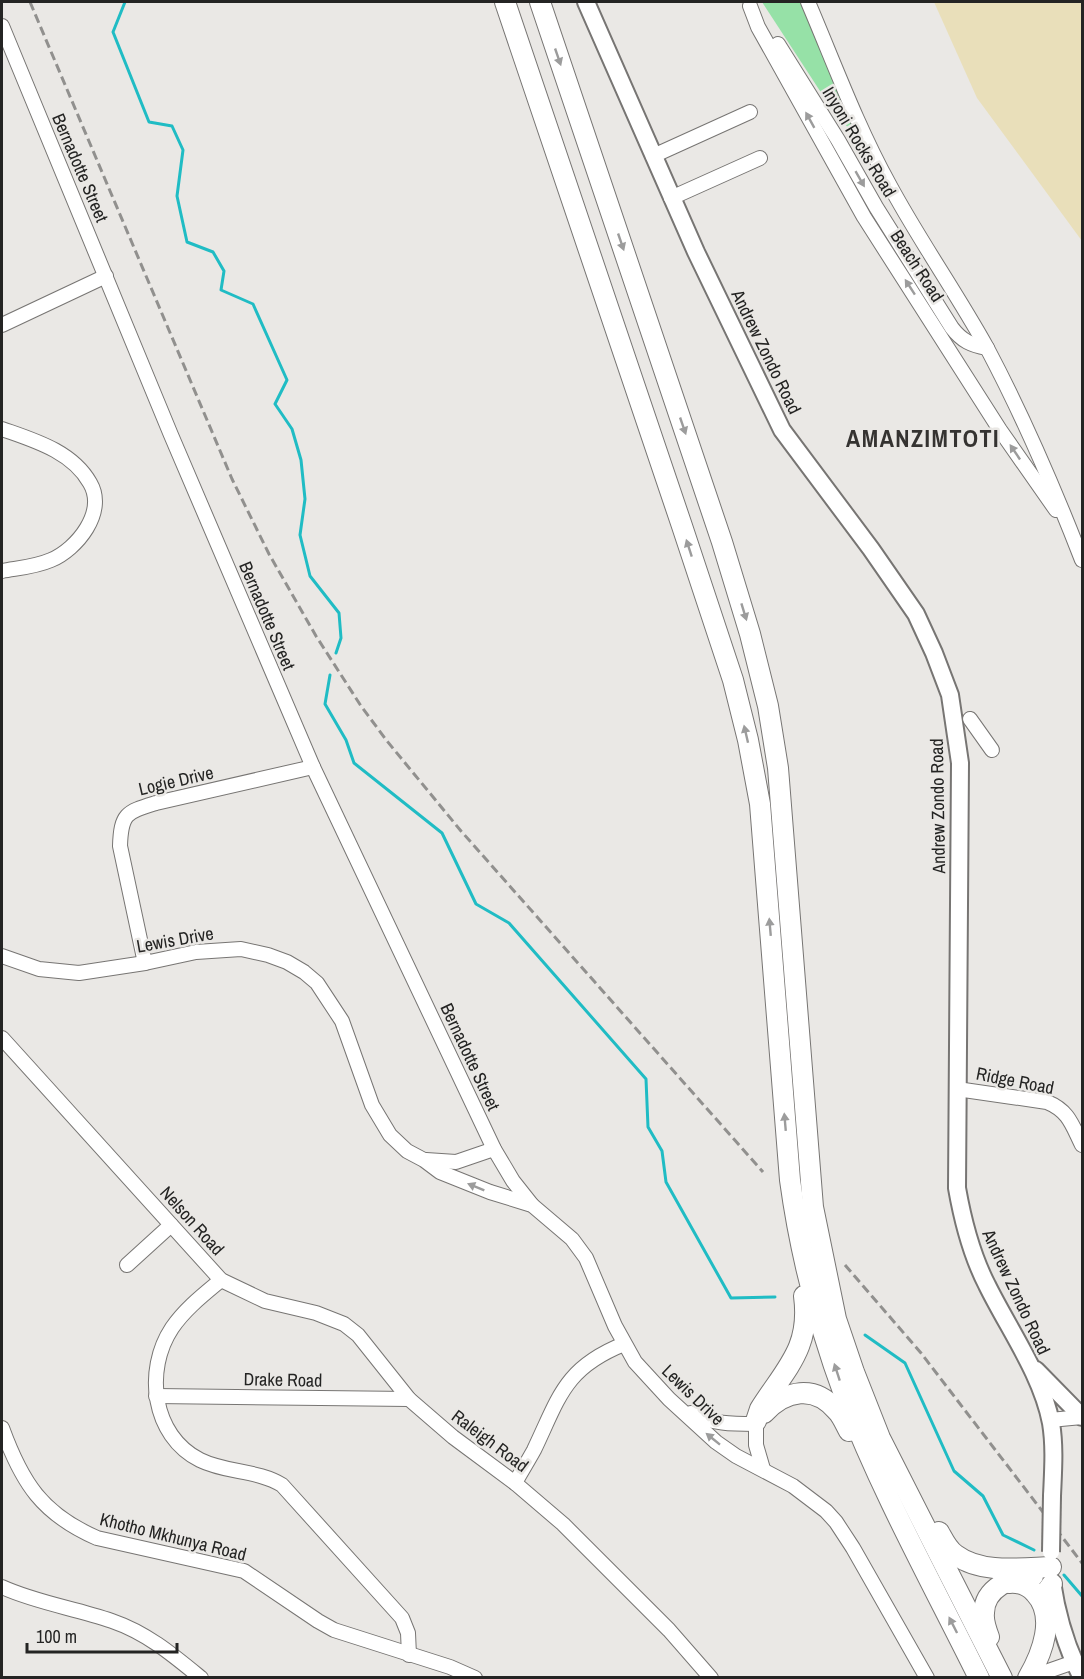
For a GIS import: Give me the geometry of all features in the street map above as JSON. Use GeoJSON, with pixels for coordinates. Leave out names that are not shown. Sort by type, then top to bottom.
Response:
{"type":"FeatureCollection","features":[{"type":"Feature","properties":{"kind":"highway"},"geometry":{"type":"LineString","coordinates":[[505,2],[733,680],[748,740],[760,804],[777,998],[784,1114],[806,1309],[802,1344],[760,1409],[755,1423]]}},
{"type":"Feature","properties":{"kind":"highway"},"geometry":{"type":"LineString","coordinates":[[540,2],[722,542],[750,634],[768,706],[778,768],[813,1207],[836,1319],[880,1438],[999,1672]]}},
{"type":"Feature","properties":{"kind":"highway"},"geometry":{"type":"LineString","coordinates":[[793,1204],[819,1319],[845,1397],[888,1494],[979,1677]]}},
{"type":"Feature","properties":{"kind":"highway"},"geometry":{"type":"LineString","coordinates":[[755,1423],[767,1409],[786,1396],[808,1393],[827,1402],[837,1410],[888,1494]]}},
{"type":"Feature","properties":{"kind":"highway"},"geometry":{"type":"LineString","coordinates":[[863,1397],[946,1544],[954,1554],[972,1563],[987,1566],[1051,1570]]}},
{"type":"Feature","properties":{"kind":"highway"},"geometry":{"type":"LineString","coordinates":[[999,1672],[983,1612],[988,1596],[1003,1584],[1018,1577],[1051,1570]]}},
{"type":"Feature","properties":{"kind":"highway"},"geometry":{"type":"LineString","coordinates":[[1028,1677],[1044,1639],[1045,1608],[1051,1570]]}},
{"type":"Feature","properties":{"kind":"highway"},"geometry":{"type":"LineString","coordinates":[[1003,1584],[1017,1583],[1029,1587],[1045,1608]]}},
{"type":"Feature","properties":{"kind":"main road","name":"Andrew Zondo Road"},"geometry":{"type":"LineString","coordinates":[[586,2],[671,198],[782,430],[871,549],[916,614],[950,695],[960,763],[957,1188],[963,1225],[986,1283],[1026,1358],[1050,1420],[1053,1452],[1051,1570],[1058,1618],[1082,1677]]}},
{"type":"Feature","properties":{"kind":"main road"},"geometry":{"type":"LineString","coordinates":[[1026,1358],[1082,1417]]}},
{"type":"Feature","properties":{"kind":"street","name":"Beach Road"},"geometry":{"type":"LineString","coordinates":[[808,2],[859,122],[889,184],[987,348],[1043,466],[1083,560]]}},
{"type":"Feature","properties":{"kind":"street","name":"Beach Road"},"geometry":{"type":"LineString","coordinates":[[749,4],[758,27],[864,218],[1029,472],[1072,534]]}},
{"type":"Feature","properties":{"kind":"street","name":"Inyoni Rocks Road"},"geometry":{"type":"LineString","coordinates":[[749,4],[790,62],[876,207],[952,328],[961,339],[987,348]]}},
{"type":"Feature","properties":{"kind":"street","name":"Bernadotte Street"},"geometry":{"type":"LineString","coordinates":[[2,26],[171,435],[313,767],[494,1149],[513,1181],[532,1204]]}},
{"type":"Feature","properties":{"kind":"street"},"geometry":{"type":"LineString","coordinates":[[653,156],[750,112]]}},
{"type":"Feature","properties":{"kind":"street"},"geometry":{"type":"LineString","coordinates":[[671,198],[760,158]]}},
{"type":"Feature","properties":{"kind":"street"},"geometry":{"type":"LineString","coordinates":[[2,325],[106,276]]}},
{"type":"Feature","properties":{"kind":"street"},"geometry":{"type":"LineString","coordinates":[[2,429],[38,441],[64,456],[91,483],[95,500],[92,518],[84,534],[68,551],[52,560],[33,566],[2,571]]}},
{"type":"Feature","properties":{"kind":"street"},"geometry":{"type":"LineString","coordinates":[[1029,472],[1043,466]]}},
{"type":"Feature","properties":{"kind":"street"},"geometry":{"type":"LineString","coordinates":[[970,719],[992,750]]}},
{"type":"Feature","properties":{"kind":"street","name":"Logie Drive"},"geometry":{"type":"LineString","coordinates":[[145,963],[120,846],[120,832],[125,817],[132,810],[156,802],[313,767]]}},
{"type":"Feature","properties":{"kind":"street","name":"Lewis Drive"},"geometry":{"type":"LineString","coordinates":[[2,956],[39,969],[79,974],[196,952],[242,950],[268,955],[304,972],[316,983],[342,1021],[372,1105],[390,1135],[407,1151],[440,1172],[490,1192],[532,1204],[572,1239],[586,1258],[624,1344],[650,1380],[716,1442],[736,1456],[763,1469],[809,1497],[836,1522],[854,1548],[927,1677]]}},
{"type":"Feature","properties":{"kind":"street","name":"Nelson Road"},"geometry":{"type":"LineString","coordinates":[[2,1038],[221,1280],[192,1305],[163,1344],[158,1361],[156,1396],[164,1424],[177,1442],[193,1456],[215,1466],[270,1478],[294,1496],[402,1618],[408,1633],[409,1655]]}},
{"type":"Feature","properties":{"kind":"street","name":"Ridge Road"},"geometry":{"type":"LineString","coordinates":[[957,1089],[1047,1102],[1060,1107],[1083,1144]]}},
{"type":"Feature","properties":{"kind":"street","name":"Lewis Drive"},"geometry":{"type":"LineString","coordinates":[[424,1160],[456,1162],[494,1149]]}},
{"type":"Feature","properties":{"kind":"street"},"geometry":{"type":"LineString","coordinates":[[126,1265],[171,1225]]}},
{"type":"Feature","properties":{"kind":"street","name":"Raleigh Road"},"geometry":{"type":"LineString","coordinates":[[221,1280],[265,1301],[316,1313],[344,1324],[358,1335],[409,1399],[563,1524],[626,1586],[711,1677]]}},
{"type":"Feature","properties":{"kind":"street"},"geometry":{"type":"LineString","coordinates":[[515,1483],[558,1397],[573,1376],[606,1352],[624,1344]]}},
{"type":"Feature","properties":{"kind":"street","name":"Drake Road"},"geometry":{"type":"LineString","coordinates":[[156,1396],[409,1399]]}},
{"type":"Feature","properties":{"kind":"street"},"geometry":{"type":"LineString","coordinates":[[669,1399],[704,1420],[719,1424],[755,1423],[756,1445],[763,1469]]}},
{"type":"Feature","properties":{"kind":"street"},"geometry":{"type":"LineString","coordinates":[[1050,1420],[1082,1417]]}},
{"type":"Feature","properties":{"kind":"street","name":"Khotho Mkhunya Road"},"geometry":{"type":"LineString","coordinates":[[2,1428],[23,1479],[37,1497],[66,1523],[97,1538],[244,1571],[318,1621],[360,1639],[475,1677]]}},
{"type":"Feature","properties":{"kind":"street"},"geometry":{"type":"LineString","coordinates":[[2,1587],[29,1598],[83,1612],[128,1628],[162,1646],[201,1677]]}},
{"type":"Feature","properties":{"kind":"street"},"geometry":{"type":"LineString","coordinates":[[1028,1677],[1074,1662]]}},
{"type":"Feature","properties":{"kind":"green space"},"geometry":{"type":"Polygon","coordinates":[[[762,2],[802,2],[861,141],[835,114],[762,2]]]}},
{"type":"Feature","properties":{"kind":"sand"},"geometry":{"type":"Polygon","coordinates":[[[934,2],[1081,2],[1082,241],[977,98],[934,2]]]}},
{"type":"Feature","properties":{"kind":"waterway"},"geometry":{"type":"LineString","coordinates":[[125,2],[113,32],[149,122],[172,126],[183,150],[177,196],[187,242],[213,252],[224,271],[221,290],[253,304],[287,380],[275,404],[292,429],[301,460],[305,499],[300,535],[310,576],[339,613],[341,638],[336,653]]}},
{"type":"Feature","properties":{"kind":"waterway"},"geometry":{"type":"LineString","coordinates":[[330,675],[325,704],[346,740],[354,763],[442,833],[476,904],[509,923],[646,1079],[648,1127],[662,1151],[666,1182],[731,1298],[775,1297]]}},
{"type":"Feature","properties":{"kind":"waterway"},"geometry":{"type":"LineString","coordinates":[[865,1335],[905,1363],[954,1471],[983,1496],[1003,1535],[1034,1550]]}},
{"type":"Feature","properties":{"kind":"waterway"},"geometry":{"type":"LineString","coordinates":[[1064,1575],[1082,1596]]}},
{"type":"Feature","properties":{"kind":"railway"},"geometry":{"type":"LineString","coordinates":[[30,2],[232,479],[269,554],[316,636],[361,706],[387,741],[461,831],[763,1172]]}},
{"type":"Feature","properties":{"kind":"railway"},"geometry":{"type":"LineString","coordinates":[[845,1265],[921,1353],[1082,1563]]}},
{"type":"Feature","properties":{"kind":"district","name":"AMANZIMTOTI"},"geometry":{"type":"Point","coordinates":[923,439]}}]}
